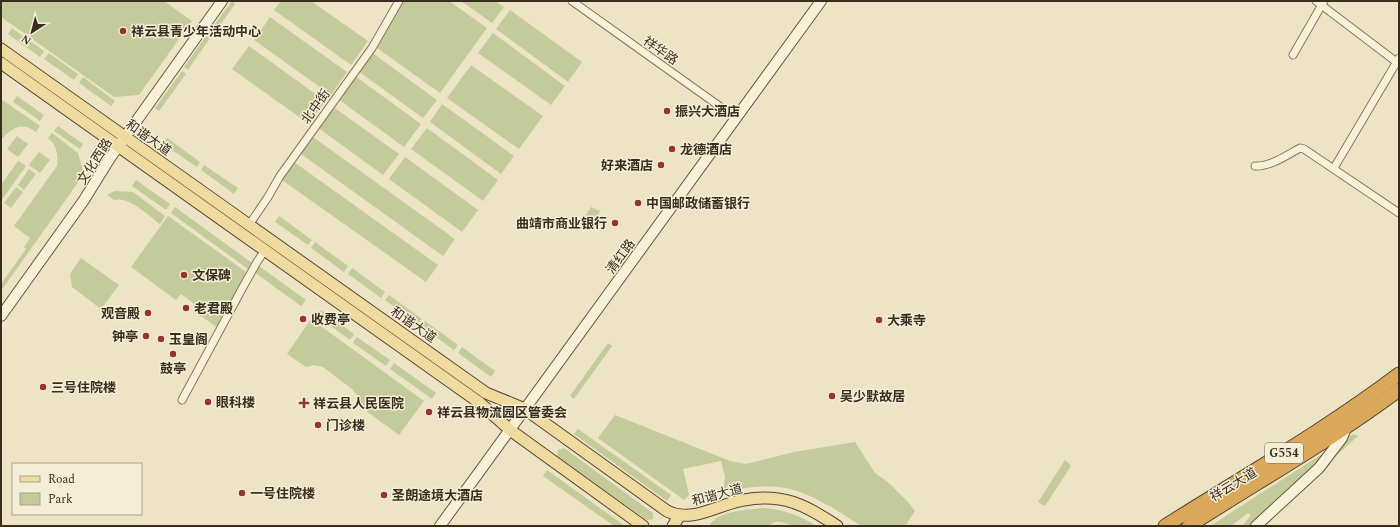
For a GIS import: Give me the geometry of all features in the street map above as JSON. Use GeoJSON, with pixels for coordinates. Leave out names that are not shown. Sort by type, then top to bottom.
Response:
{"type":"FeatureCollection","features":[{"type":"Feature","properties":{"kind":"highway","name":"祥云大道"},"geometry":{"type":"LineString","coordinates":[[1165,526],[1310,437],[1399,374]]}},
{"type":"Feature","properties":{"kind":"highway","name":"祥云大道"},"geometry":{"type":"LineString","coordinates":[[1189,526],[1346,428],[1399,390]]}},
{"type":"Feature","properties":{"kind":"main road","name":"文化西路"},"geometry":{"type":"LineString","coordinates":[[2,313],[84,200],[118,146],[222,1]]}},
{"type":"Feature","properties":{"kind":"main road","name":"清红路"},"geometry":{"type":"LineString","coordinates":[[443,525],[525,409],[821,1]]}},
{"type":"Feature","properties":{"kind":"main road","name":"和谐大道"},"geometry":{"type":"LineString","coordinates":[[1,49],[486,393],[525,409],[667,511],[680,516],[702,513],[744,500],[777,498],[802,505],[816,512],[837,526]]}},
{"type":"Feature","properties":{"kind":"main road","name":"和谐大道"},"geometry":{"type":"LineString","coordinates":[[1,63],[480,403],[510,430],[643,526]]}},
{"type":"Feature","properties":{"kind":"main road"},"geometry":{"type":"LineString","coordinates":[[1256,526],[1319,468],[1342,438],[1346,428]]}},
{"type":"Feature","properties":{"kind":"main road"},"geometry":{"type":"LineString","coordinates":[[673,526],[680,516]]}},
{"type":"Feature","properties":{"kind":"street","name":"北中街"},"geometry":{"type":"LineString","coordinates":[[249,225],[280,176],[372,48],[399,1]]}},
{"type":"Feature","properties":{"kind":"street","name":"祥华路"},"geometry":{"type":"LineString","coordinates":[[572,1],[736,118]]}},
{"type":"Feature","properties":{"kind":"street"},"geometry":{"type":"LineString","coordinates":[[1293,55],[1320,3],[1398,62],[1334,168]]}},
{"type":"Feature","properties":{"kind":"street"},"geometry":{"type":"LineString","coordinates":[[1255,166],[1262,166],[1271,163],[1300,148],[1304,149],[1399,213]]}},
{"type":"Feature","properties":{"kind":"street"},"geometry":{"type":"LineString","coordinates":[[182,400],[243,286],[265,250]]}},
{"type":"Feature","properties":{"kind":"green space"},"geometry":{"type":"Polygon","coordinates":[[[1,1],[164,1],[192,21],[139,95],[114,97],[1,17],[1,1]]]}},
{"type":"Feature","properties":{"kind":"green space"},"geometry":{"type":"Polygon","coordinates":[[[232,1],[235,4],[213,35],[209,32],[232,1]]]}},
{"type":"Feature","properties":{"kind":"green space"},"geometry":{"type":"Polygon","coordinates":[[[281,1],[311,1],[368,41],[351,65],[274,10],[281,1]]]}},
{"type":"Feature","properties":{"kind":"green space"},"geometry":{"type":"Polygon","coordinates":[[[403,1],[449,1],[487,28],[440,93],[377,48],[403,1]]]}},
{"type":"Feature","properties":{"kind":"green space"},"geometry":{"type":"Polygon","coordinates":[[[461,1],[495,1],[504,7],[492,23],[461,1]]]}},
{"type":"Feature","properties":{"kind":"green space"},"geometry":{"type":"Polygon","coordinates":[[[510,10],[582,62],[568,82],[496,29],[510,10]]]}},
{"type":"Feature","properties":{"kind":"green space"},"geometry":{"type":"Polygon","coordinates":[[[270,17],[347,72],[331,95],[254,40],[270,17]]]}},
{"type":"Feature","properties":{"kind":"green space"},"geometry":{"type":"Polygon","coordinates":[[[12,28],[44,51],[40,57],[8,34],[12,28]]]}},
{"type":"Feature","properties":{"kind":"green space"},"geometry":{"type":"Polygon","coordinates":[[[493,33],[565,86],[551,105],[478,53],[493,33]]]}},
{"type":"Feature","properties":{"kind":"green space"},"geometry":{"type":"Polygon","coordinates":[[[206,36],[210,38],[188,70],[184,67],[206,36]]]}},
{"type":"Feature","properties":{"kind":"green space"},"geometry":{"type":"Polygon","coordinates":[[[249,46],[325,101],[309,124],[232,69],[249,46]]]}},
{"type":"Feature","properties":{"kind":"green space"},"geometry":{"type":"Polygon","coordinates":[[[371,52],[437,100],[423,118],[358,71],[371,52]]]}},
{"type":"Feature","properties":{"kind":"green space"},"geometry":{"type":"Polygon","coordinates":[[[49,53],[78,74],[74,80],[44,59],[49,53]]]}},
{"type":"Feature","properties":{"kind":"green space"},"geometry":{"type":"Polygon","coordinates":[[[471,65],[543,116],[519,149],[447,98],[471,65]]]}},
{"type":"Feature","properties":{"kind":"green space"},"geometry":{"type":"Polygon","coordinates":[[[182,71],[186,74],[159,111],[155,108],[182,71]]]}},
{"type":"Feature","properties":{"kind":"green space"},"geometry":{"type":"Polygon","coordinates":[[[355,76],[421,124],[404,147],[338,99],[355,76]]]}},
{"type":"Feature","properties":{"kind":"green space"},"geometry":{"type":"Polygon","coordinates":[[[83,77],[115,101],[111,106],[79,83],[83,77]]]}},
{"type":"Feature","properties":{"kind":"green space"},"geometry":{"type":"Polygon","coordinates":[[[17,96],[44,115],[40,121],[13,102],[17,96]]]}},
{"type":"Feature","properties":{"kind":"green space"},"geometry":{"type":"Polygon","coordinates":[[[1,99],[40,126],[36,132],[23,126],[9,132],[1,140],[1,99]]]}},
{"type":"Feature","properties":{"kind":"green space"},"geometry":{"type":"Polygon","coordinates":[[[442,104],[514,156],[501,174],[430,122],[442,104]]]}},
{"type":"Feature","properties":{"kind":"green space"},"geometry":{"type":"Polygon","coordinates":[[[332,106],[399,154],[383,175],[317,127],[332,106]]]}},
{"type":"Feature","properties":{"kind":"green space"},"geometry":{"type":"Polygon","coordinates":[[[58,126],[83,144],[80,149],[54,131],[58,126]]]}},
{"type":"Feature","properties":{"kind":"green space"},"geometry":{"type":"Polygon","coordinates":[[[427,128],[498,180],[483,201],[411,149],[427,128]]]}},
{"type":"Feature","properties":{"kind":"green space"},"geometry":{"type":"Polygon","coordinates":[[[52,133],[78,153],[84,174],[1,291],[1,284],[26,249],[24,247],[30,238],[14,226],[57,166],[56,150],[48,138],[52,133]]]}},
{"type":"Feature","properties":{"kind":"green space"},"geometry":{"type":"Polygon","coordinates":[[[17,136],[28,144],[18,157],[7,149],[17,136]]]}},
{"type":"Feature","properties":{"kind":"green space"},"geometry":{"type":"Polygon","coordinates":[[[313,137],[455,239],[443,256],[301,154],[313,137]]]}},
{"type":"Feature","properties":{"kind":"green space"},"geometry":{"type":"Polygon","coordinates":[[[167,138],[200,162],[197,167],[163,144],[167,138]]]}},
{"type":"Feature","properties":{"kind":"green space"},"geometry":{"type":"Polygon","coordinates":[[[39,152],[50,160],[40,173],[29,165],[39,152]]]}},
{"type":"Feature","properties":{"kind":"green space"},"geometry":{"type":"Polygon","coordinates":[[[405,157],[478,210],[462,232],[389,179],[405,157]]]}},
{"type":"Feature","properties":{"kind":"green space"},"geometry":{"type":"Polygon","coordinates":[[[18,161],[26,166],[1,201],[1,185],[18,161]]]}},
{"type":"Feature","properties":{"kind":"green space"},"geometry":{"type":"Polygon","coordinates":[[[294,162],[438,265],[426,282],[282,180],[294,162]]]}},
{"type":"Feature","properties":{"kind":"green space"},"geometry":{"type":"Polygon","coordinates":[[[204,165],[238,188],[234,194],[201,170],[204,165]]]}},
{"type":"Feature","properties":{"kind":"green space"},"geometry":{"type":"Polygon","coordinates":[[[29,169],[36,174],[24,190],[18,185],[29,169]]]}},
{"type":"Feature","properties":{"kind":"green space"},"geometry":{"type":"Polygon","coordinates":[[[136,180],[170,204],[166,210],[132,186],[136,180]]]}},
{"type":"Feature","properties":{"kind":"green space"},"geometry":{"type":"Polygon","coordinates":[[[16,187],[23,192],[11,208],[4,203],[16,187]]]}},
{"type":"Feature","properties":{"kind":"green space"},"geometry":{"type":"Polygon","coordinates":[[[115,191],[133,192],[165,216],[160,224],[132,203],[114,200],[107,195],[115,191]]]}},
{"type":"Feature","properties":{"kind":"green space"},"geometry":{"type":"Polygon","coordinates":[[[175,207],[252,263],[248,269],[171,213],[175,207]]]}},
{"type":"Feature","properties":{"kind":"green space"},"geometry":{"type":"Polygon","coordinates":[[[591,207],[600,211],[596,221],[590,224],[584,221],[584,218],[591,207]]]}},
{"type":"Feature","properties":{"kind":"green space"},"geometry":{"type":"Polygon","coordinates":[[[168,216],[246,272],[218,328],[197,313],[200,308],[181,294],[176,300],[131,267],[168,216]]]}},
{"type":"Feature","properties":{"kind":"green space"},"geometry":{"type":"Polygon","coordinates":[[[279,216],[312,240],[308,245],[275,222],[279,216]]]}},
{"type":"Feature","properties":{"kind":"green space"},"geometry":{"type":"Polygon","coordinates":[[[315,242],[348,266],[344,272],[311,248],[315,242]]]}},
{"type":"Feature","properties":{"kind":"green space"},"geometry":{"type":"Polygon","coordinates":[[[81,258],[119,285],[101,309],[72,287],[70,274],[81,258]]]}},
{"type":"Feature","properties":{"kind":"green space"},"geometry":{"type":"Polygon","coordinates":[[[259,266],[306,300],[301,306],[254,272],[259,266]]]}},
{"type":"Feature","properties":{"kind":"green space"},"geometry":{"type":"Polygon","coordinates":[[[352,268],[385,292],[381,298],[348,274],[352,268]]]}},
{"type":"Feature","properties":{"kind":"green space"},"geometry":{"type":"Polygon","coordinates":[[[389,295],[422,319],[418,324],[385,300],[389,295]]]}},
{"type":"Feature","properties":{"kind":"green space"},"geometry":{"type":"Polygon","coordinates":[[[321,310],[354,334],[350,340],[317,316],[321,310]]]}},
{"type":"Feature","properties":{"kind":"green space"},"geometry":{"type":"Polygon","coordinates":[[[311,319],[424,401],[399,435],[358,405],[358,397],[353,390],[323,367],[314,365],[306,367],[287,354],[311,319]]]}},
{"type":"Feature","properties":{"kind":"green space"},"geometry":{"type":"Polygon","coordinates":[[[425,321],[458,345],[454,350],[421,326],[425,321]]]}},
{"type":"Feature","properties":{"kind":"green space"},"geometry":{"type":"Polygon","coordinates":[[[357,337],[390,360],[386,366],[353,343],[357,337]]]}},
{"type":"Feature","properties":{"kind":"green space"},"geometry":{"type":"Polygon","coordinates":[[[608,343],[612,346],[574,399],[570,396],[608,343]]]}},
{"type":"Feature","properties":{"kind":"green space"},"geometry":{"type":"Polygon","coordinates":[[[462,347],[495,371],[491,377],[458,353],[462,347]]]}},
{"type":"Feature","properties":{"kind":"green space"},"geometry":{"type":"Polygon","coordinates":[[[394,363],[436,393],[432,399],[390,369],[394,363]]]}},
{"type":"Feature","properties":{"kind":"green space"},"geometry":{"type":"Polygon","coordinates":[[[615,415],[730,461],[746,464],[794,452],[855,442],[875,473],[889,483],[915,511],[905,526],[862,526],[817,499],[791,489],[766,486],[723,492],[725,477],[721,461],[683,469],[689,495],[684,500],[598,438],[615,415]]]}},
{"type":"Feature","properties":{"kind":"green space"},"geometry":{"type":"Polygon","coordinates":[[[578,429],[671,495],[667,501],[574,434],[578,429]]]}},
{"type":"Feature","properties":{"kind":"green space"},"geometry":{"type":"Polygon","coordinates":[[[1353,434],[1358,436],[1257,526],[1243,525],[1251,515],[1248,513],[1231,526],[1210,526],[1353,434]]]}},
{"type":"Feature","properties":{"kind":"green space"},"geometry":{"type":"Polygon","coordinates":[[[564,448],[653,513],[653,519],[647,520],[557,456],[558,450],[564,448]]]}},
{"type":"Feature","properties":{"kind":"green space"},"geometry":{"type":"Polygon","coordinates":[[[1065,460],[1071,466],[1045,506],[1038,502],[1065,460]]]}},
{"type":"Feature","properties":{"kind":"green space"},"geometry":{"type":"Polygon","coordinates":[[[547,470],[625,526],[614,526],[543,476],[547,470]]]}},
{"type":"Feature","properties":{"kind":"green space"},"geometry":{"type":"Polygon","coordinates":[[[765,508],[792,514],[816,526],[798,526],[782,522],[772,523],[769,526],[713,526],[710,524],[728,513],[765,508]]]}},
{"type":"Feature","properties":{"kind":"place","name":"祥云县青少年活动中心"},"geometry":{"type":"Point","coordinates":[123,31]}},
{"type":"Feature","properties":{"kind":"place","name":"振兴大酒店"},"geometry":{"type":"Point","coordinates":[667,111]}},
{"type":"Feature","properties":{"kind":"place","name":"龙德酒店"},"geometry":{"type":"Point","coordinates":[672,149]}},
{"type":"Feature","properties":{"kind":"place","name":"好来酒店"},"geometry":{"type":"Point","coordinates":[661,165]}},
{"type":"Feature","properties":{"kind":"place","name":"中国邮政储蓄银行"},"geometry":{"type":"Point","coordinates":[638,203]}},
{"type":"Feature","properties":{"kind":"place","name":"曲靖市商业银行"},"geometry":{"type":"Point","coordinates":[615,223]}},
{"type":"Feature","properties":{"kind":"place","name":"文保碑"},"geometry":{"type":"Point","coordinates":[184,275]}},
{"type":"Feature","properties":{"kind":"place","name":"老君殿"},"geometry":{"type":"Point","coordinates":[186,308]}},
{"type":"Feature","properties":{"kind":"place","name":"观音殿"},"geometry":{"type":"Point","coordinates":[148,313]}},
{"type":"Feature","properties":{"kind":"place","name":"收费亭"},"geometry":{"type":"Point","coordinates":[303,319]}},
{"type":"Feature","properties":{"kind":"place","name":"大乘寺"},"geometry":{"type":"Point","coordinates":[879,320]}},
{"type":"Feature","properties":{"kind":"place","name":"钟亭"},"geometry":{"type":"Point","coordinates":[146,336]}},
{"type":"Feature","properties":{"kind":"place","name":"玉皇阁"},"geometry":{"type":"Point","coordinates":[161,339]}},
{"type":"Feature","properties":{"kind":"place","name":"鼓亭"},"geometry":{"type":"Point","coordinates":[173,354]}},
{"type":"Feature","properties":{"kind":"place","name":"三号住院楼"},"geometry":{"type":"Point","coordinates":[43,387]}},
{"type":"Feature","properties":{"kind":"place","name":"吴少默故居"},"geometry":{"type":"Point","coordinates":[832,396]}},
{"type":"Feature","properties":{"kind":"place","name":"眼科楼"},"geometry":{"type":"Point","coordinates":[208,402]}},
{"type":"Feature","properties":{"kind":"place","name":"祥云县人民医院"},"geometry":{"type":"Point","coordinates":[304,403]}},
{"type":"Feature","properties":{"kind":"place","name":"祥云县物流园区管委会"},"geometry":{"type":"Point","coordinates":[429,412]}},
{"type":"Feature","properties":{"kind":"place","name":"门诊楼"},"geometry":{"type":"Point","coordinates":[318,425]}},
{"type":"Feature","properties":{"kind":"place","name":"一号住院楼"},"geometry":{"type":"Point","coordinates":[242,493]}},
{"type":"Feature","properties":{"kind":"place","name":"圣朗途境大酒店"},"geometry":{"type":"Point","coordinates":[384,495]}}]}
